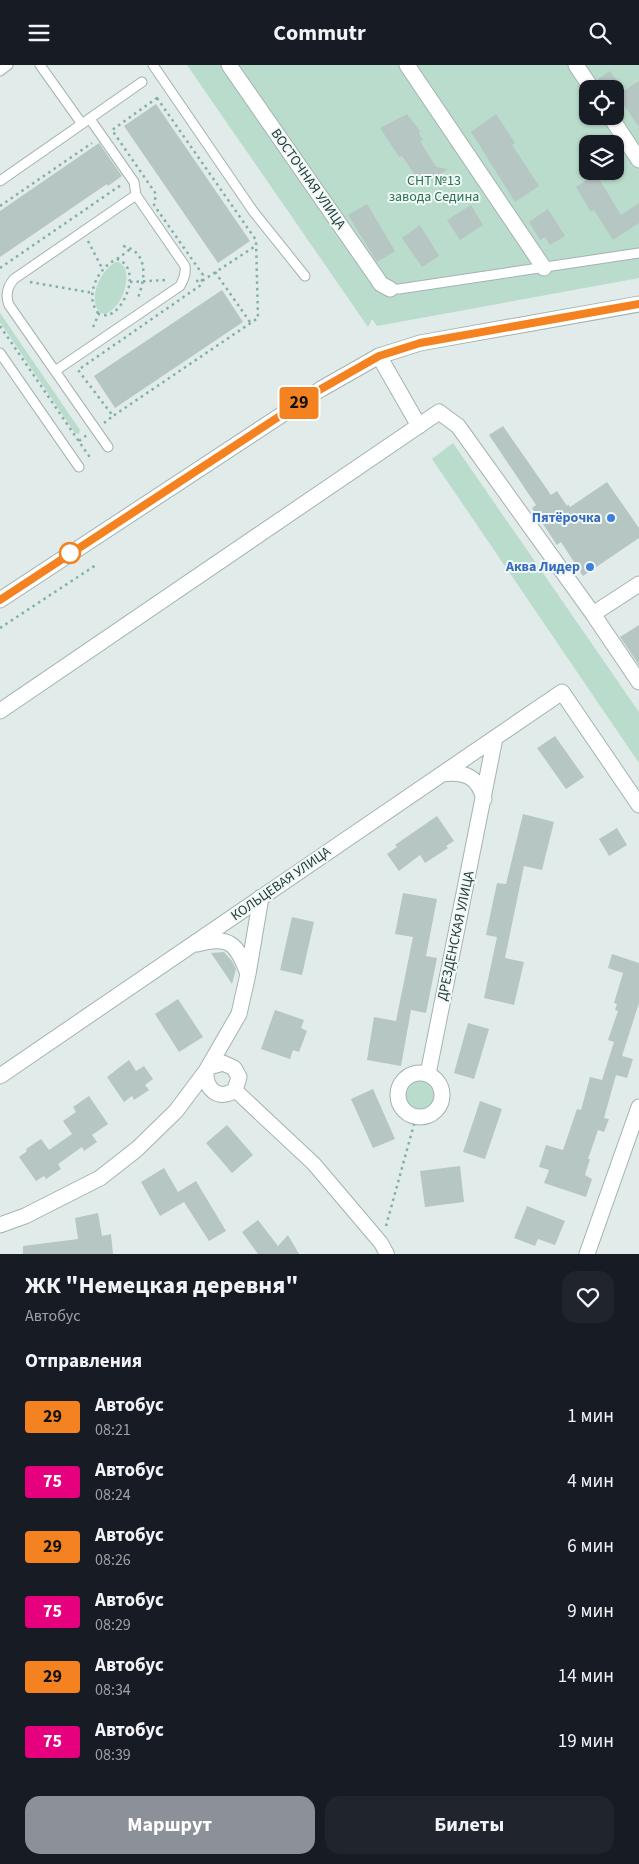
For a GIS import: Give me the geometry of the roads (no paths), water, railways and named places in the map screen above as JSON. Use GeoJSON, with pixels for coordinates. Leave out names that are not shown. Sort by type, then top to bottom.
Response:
{"type":"FeatureCollection","features":[{"type":"Feature","properties":{"kind":"street","name":"ВОСТОЧНАЯ УЛИЦА"},"geometry":{"type":"LineString","coordinates":[[229,65],[381,284],[390,289]]}},
{"type":"Feature","properties":{"kind":"street"},"geometry":{"type":"LineString","coordinates":[[407,65],[544,268]]}},
{"type":"Feature","properties":{"kind":"street"},"geometry":{"type":"LineString","coordinates":[[576,65],[586,80]]}},
{"type":"Feature","properties":{"kind":"street"},"geometry":{"type":"LineString","coordinates":[[616,125],[639,160]]}},
{"type":"Feature","properties":{"kind":"street"},"geometry":{"type":"LineString","coordinates":[[0,600],[321,389],[379,356],[420,343],[639,304]]}},
{"type":"Feature","properties":{"kind":"street"},"geometry":{"type":"LineString","coordinates":[[379,356],[419,425]]}},
{"type":"Feature","properties":{"kind":"street"},"geometry":{"type":"LineString","coordinates":[[0,711],[439,412],[458,426],[593,614],[639,682]]}},
{"type":"Feature","properties":{"kind":"street"},"geometry":{"type":"LineString","coordinates":[[593,614],[639,585]]}},
{"type":"Feature","properties":{"kind":"street"},"geometry":{"type":"LineString","coordinates":[[0,591],[17,588]]}},
{"type":"Feature","properties":{"kind":"street","name":"КОЛЬЦЕВАЯ УЛИЦА"},"geometry":{"type":"LineString","coordinates":[[0,1076],[562,692],[639,805]]}},
{"type":"Feature","properties":{"kind":"street","name":"ДРЕЗДЕНСКАЯ УЛИЦА"},"geometry":{"type":"LineString","coordinates":[[428,1074],[495,738]]}},
{"type":"Feature","properties":{"kind":"street"},"geometry":{"type":"LineString","coordinates":[[440,774],[454,772],[465,774],[481,788],[484,799]]}},
{"type":"Feature","properties":{"kind":"street"},"geometry":{"type":"LineString","coordinates":[[0,1225],[25,1216],[100,1178],[144,1143],[176,1111],[208,1069],[239,1013],[248,974],[261,897]]}},
{"type":"Feature","properties":{"kind":"street"},"geometry":{"type":"LineString","coordinates":[[190,946],[212,940],[231,944],[238,950],[248,974]]}},
{"type":"Feature","properties":{"kind":"street"},"geometry":{"type":"LineString","coordinates":[[223,1063],[234,1068],[239,1077],[235,1090],[226,1095],[214,1093],[207,1083],[208,1069],[223,1063]]}},
{"type":"Feature","properties":{"kind":"street"},"geometry":{"type":"LineString","coordinates":[[418,1073],[428,1074],[439,1083],[440,1100],[436,1109],[426,1116],[416,1117],[410,1115],[400,1105],[398,1093],[402,1083],[418,1073]]}},
{"type":"Feature","properties":{"kind":"street"},"geometry":{"type":"LineString","coordinates":[[235,1090],[314,1165],[384,1249]]}},
{"type":"Feature","properties":{"kind":"street"},"geometry":{"type":"LineString","coordinates":[[587,1254],[639,1107]]}},
{"type":"Feature","properties":{"kind":"lane"},"geometry":{"type":"LineString","coordinates":[[0,71],[8,65]]}},
{"type":"Feature","properties":{"kind":"lane"},"geometry":{"type":"LineString","coordinates":[[40,65],[86,121],[102,136],[134,182],[136,195],[185,266],[186,273],[180,286],[55,371]]}},
{"type":"Feature","properties":{"kind":"lane"},"geometry":{"type":"LineString","coordinates":[[153,65],[253,211],[305,276]]}},
{"type":"Feature","properties":{"kind":"lane"},"geometry":{"type":"LineString","coordinates":[[0,181],[142,83]]}},
{"type":"Feature","properties":{"kind":"lane"},"geometry":{"type":"LineString","coordinates":[[108,447],[6,299],[7,291],[14,279],[136,195]]}},
{"type":"Feature","properties":{"kind":"lane"},"geometry":{"type":"LineString","coordinates":[[390,289],[639,253]]}},
{"type":"Feature","properties":{"kind":"lane"},"geometry":{"type":"LineString","coordinates":[[0,353],[79,467]]}},
{"type":"Feature","properties":{"kind":"place","name":"Пятёрочка"},"geometry":{"type":"Point","coordinates":[611,518]}},
{"type":"Feature","properties":{"kind":"place","name":"Аква Лидер"},"geometry":{"type":"Point","coordinates":[590,567]}},
{"type":"Feature","properties":{"kind":"park label","name":"СНТ №13 завода Седина"},"geometry":{"type":"Point","coordinates":[434,189]}}]}
